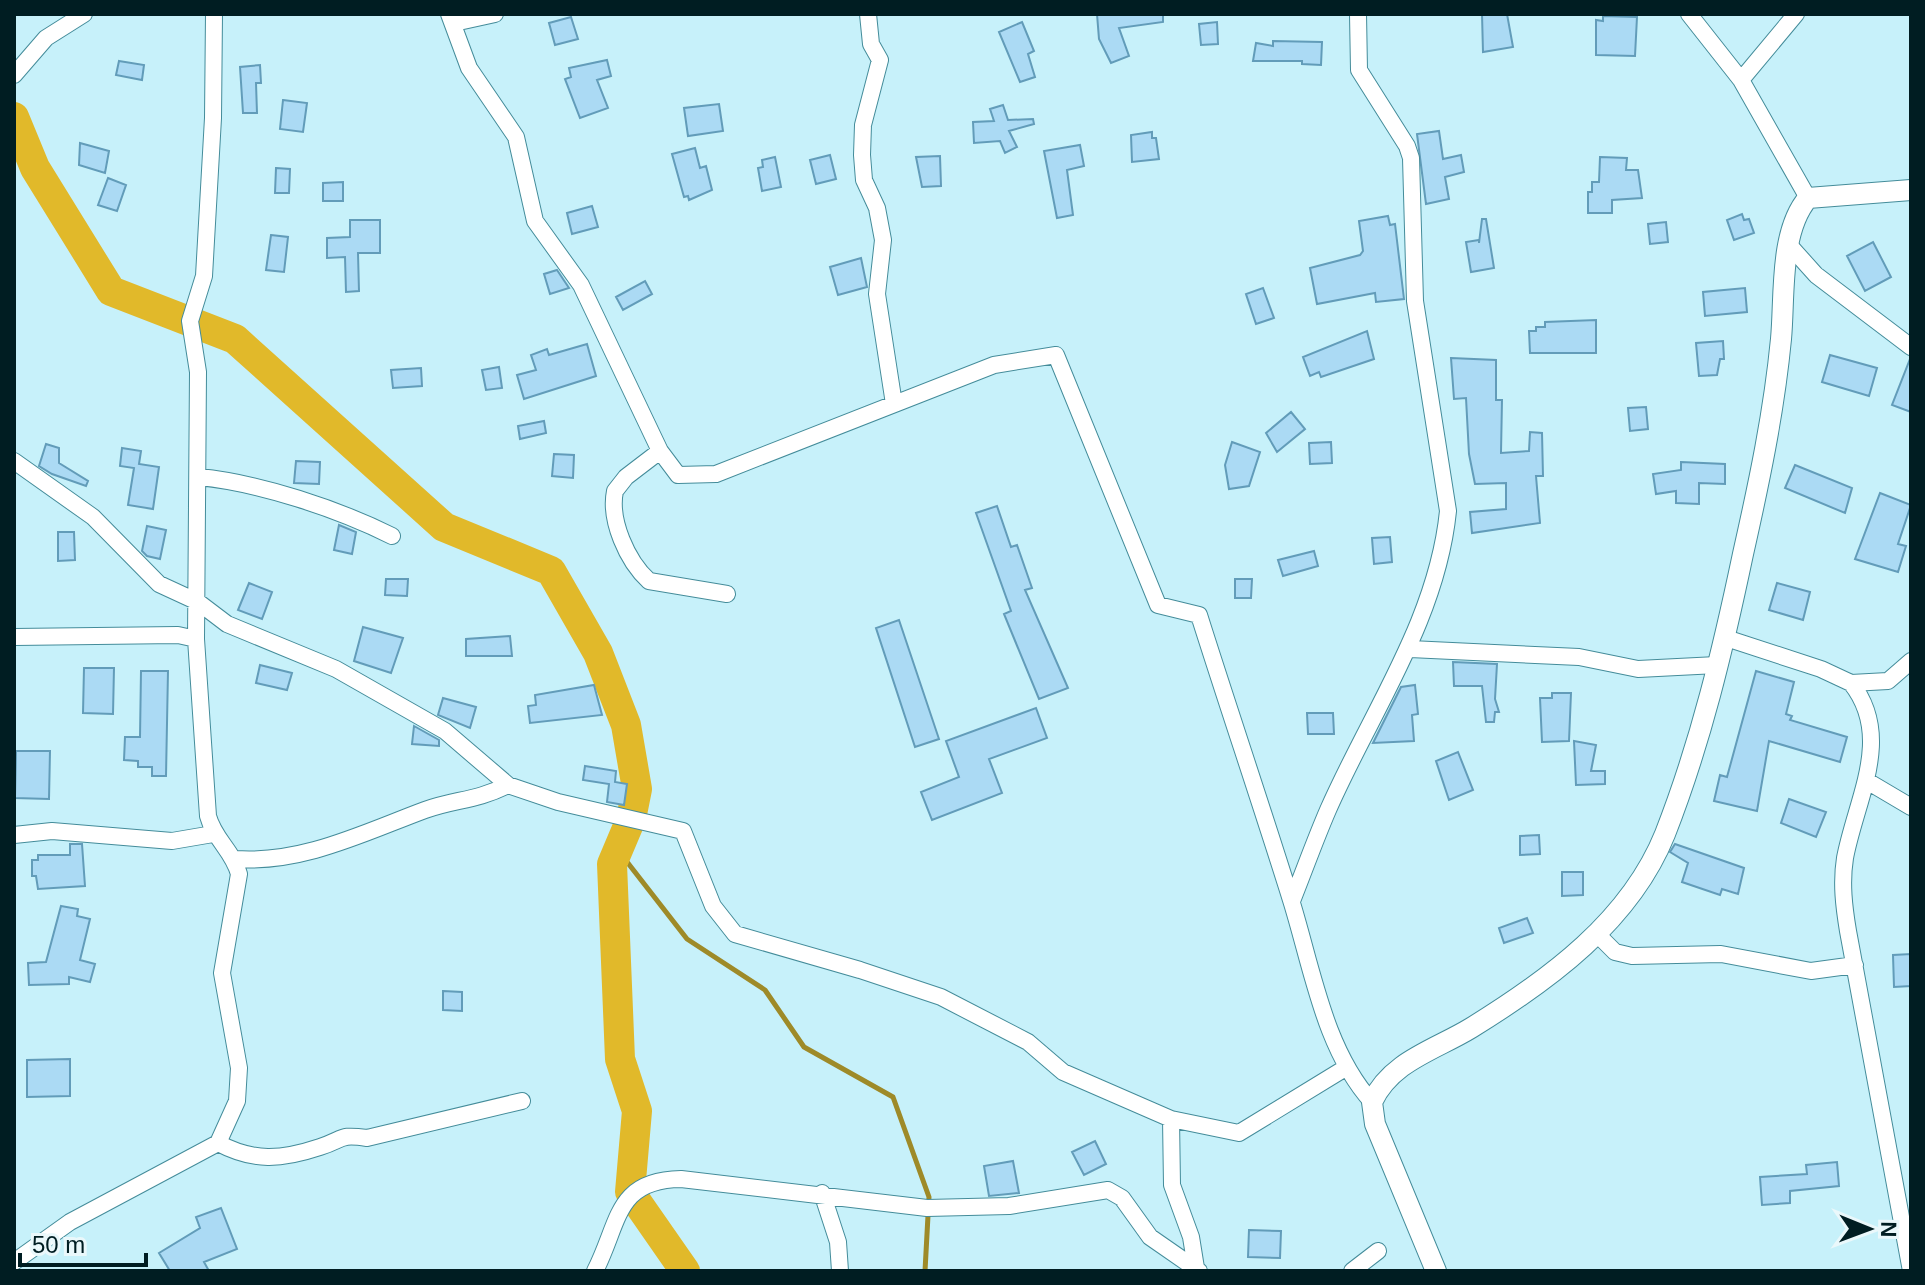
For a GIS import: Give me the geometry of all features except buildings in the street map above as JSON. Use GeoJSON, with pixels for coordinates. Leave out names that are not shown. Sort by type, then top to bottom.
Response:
{"type":"FeatureCollection","features":[{"type":"Feature","properties":{"kind":"street"},"geometry":{"type":"LineString","coordinates":[[14,75],[46,38],[84,14]]}},
{"type":"Feature","properties":{"kind":"street"},"geometry":{"type":"LineString","coordinates":[[19,1263],[70,1222],[218,1143],[237,1101],[239,1068],[222,973],[238,892],[235,859],[213,834],[204,793],[196,639],[198,372],[190,321],[205,261],[213,118],[214,14]]}},
{"type":"Feature","properties":{"kind":"street"},"geometry":{"type":"LineString","coordinates":[[495,14],[452,18],[469,68],[516,137],[535,221],[581,285],[660,451],[678,475],[716,474],[994,365],[1056,355],[1158,605],[1199,615],[1292,901],[1313,979],[1351,1079],[1372,1102],[1375,1124],[1436,1271]]}},
{"type":"Feature","properties":{"kind":"street"},"geometry":{"type":"LineString","coordinates":[[868,14],[871,44],[880,60],[863,125],[862,155],[864,180],[877,208],[883,240],[877,294],[894,404]]}},
{"type":"Feature","properties":{"kind":"street"},"geometry":{"type":"LineString","coordinates":[[1292,901],[1328,810],[1410,649],[1445,543],[1447,490],[1415,301],[1411,158],[1359,70],[1358,14]]}},
{"type":"Feature","properties":{"kind":"street"},"geometry":{"type":"LineString","coordinates":[[1689,14],[1741,80],[1808,198]]}},
{"type":"Feature","properties":{"kind":"street"},"geometry":{"type":"LineString","coordinates":[[1741,80],[1796,14]]}},
{"type":"Feature","properties":{"kind":"street"},"geometry":{"type":"LineString","coordinates":[[1372,1102],[1391,1074],[1471,1028],[1598,935],[1635,885],[1663,838],[1706,720],[1726,638],[1776,386],[1790,246],[1800,208],[1808,198],[1911,190]]}},
{"type":"Feature","properties":{"kind":"street"},"geometry":{"type":"LineString","coordinates":[[1790,246],[1816,275],[1911,347]]}},
{"type":"Feature","properties":{"kind":"street"},"geometry":{"type":"LineString","coordinates":[[660,451],[626,477],[615,491],[612,513],[631,556],[649,581],[727,594]]}},
{"type":"Feature","properties":{"kind":"street"},"geometry":{"type":"LineString","coordinates":[[14,461],[93,517],[159,584],[198,602],[227,624],[323,663],[445,731],[508,785],[558,802],[674,827],[690,842],[713,906],[735,934],[941,997],[1028,1042],[1063,1072],[1171,1119],[1239,1133],[1347,1067]]}},
{"type":"Feature","properties":{"kind":"street"},"geometry":{"type":"LineString","coordinates":[[199,477],[226,480],[360,520],[392,536]]}},
{"type":"Feature","properties":{"kind":"street"},"geometry":{"type":"LineString","coordinates":[[14,637],[178,635],[196,639]]}},
{"type":"Feature","properties":{"kind":"street"},"geometry":{"type":"LineString","coordinates":[[1726,638],[1821,669],[1851,683],[1862,697],[1873,732],[1867,781],[1843,879],[1855,965],[1911,1271]]}},
{"type":"Feature","properties":{"kind":"street"},"geometry":{"type":"LineString","coordinates":[[1410,649],[1579,657],[1638,669],[1717,665]]}},
{"type":"Feature","properties":{"kind":"street"},"geometry":{"type":"LineString","coordinates":[[1851,683],[1888,681],[1911,661]]}},
{"type":"Feature","properties":{"kind":"street"},"geometry":{"type":"LineString","coordinates":[[1867,781],[1911,807]]}},
{"type":"Feature","properties":{"kind":"street"},"geometry":{"type":"LineString","coordinates":[[235,859],[265,861],[301,855],[377,831],[427,810],[481,798],[508,785]]}},
{"type":"Feature","properties":{"kind":"street"},"geometry":{"type":"LineString","coordinates":[[14,835],[52,831],[172,841],[213,834]]}},
{"type":"Feature","properties":{"kind":"street"},"geometry":{"type":"LineString","coordinates":[[1598,935],[1615,952],[1632,956],[1721,954],[1811,971],[1855,965]]}},
{"type":"Feature","properties":{"kind":"street"},"geometry":{"type":"LineString","coordinates":[[218,1143],[244,1156],[269,1158],[322,1147],[343,1135],[367,1138],[522,1101]]}},
{"type":"Feature","properties":{"kind":"street"},"geometry":{"type":"LineString","coordinates":[[1171,1119],[1172,1185],[1176,1205],[1191,1237],[1198,1269]]}},
{"type":"Feature","properties":{"kind":"street"},"geometry":{"type":"LineString","coordinates":[[595,1271],[630,1192],[656,1179],[822,1193],[927,1208],[1009,1206],[1114,1191],[1150,1237],[1198,1269]]}},
{"type":"Feature","properties":{"kind":"street"},"geometry":{"type":"LineString","coordinates":[[822,1193],[838,1242],[840,1271]]}},
{"type":"Feature","properties":{"kind":"street"},"geometry":{"type":"LineString","coordinates":[[1352,1271],[1378,1251]]}},
{"type":"Feature","properties":{"kind":"waterway"},"geometry":{"type":"LineString","coordinates":[[14,117],[35,168],[111,291],[235,339],[444,527],[551,571],[598,653],[626,725],[637,789],[631,819],[612,864],[620,1059],[637,1111],[630,1192],[685,1271]]}},
{"type":"Feature","properties":{"kind":"waterway"},"geometry":{"type":"LineString","coordinates":[[617,849],[687,939],[765,990],[804,1047],[893,1097],[929,1197],[925,1271]]}}]}
